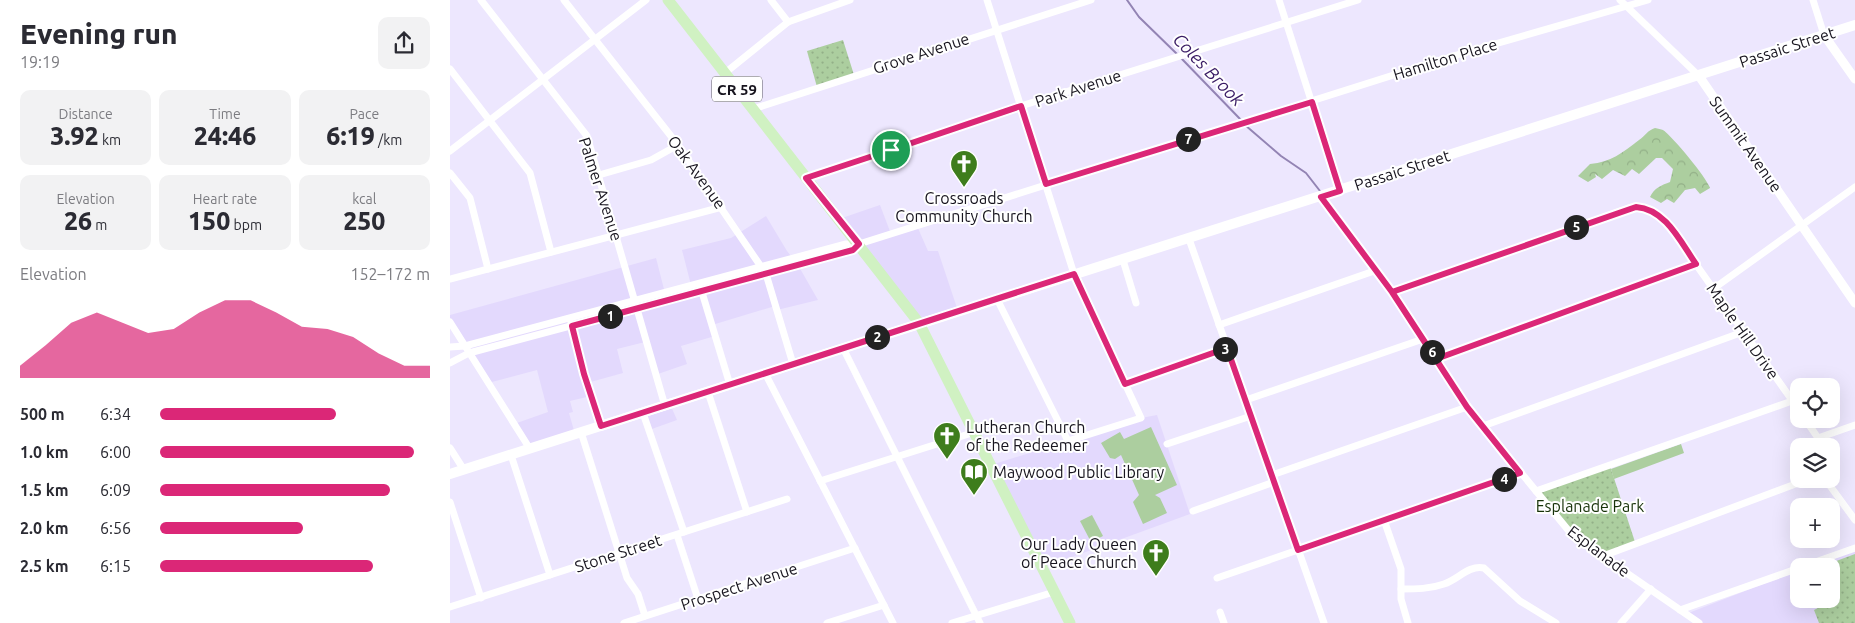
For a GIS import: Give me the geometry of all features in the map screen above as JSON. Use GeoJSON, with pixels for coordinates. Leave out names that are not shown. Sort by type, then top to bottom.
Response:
{"type":"FeatureCollection","features":[{"type":"Feature","properties":{"kind":"main road","name":"CR 59"},"geometry":{"type":"LineString","coordinates":[[668,0],[859,244],[919,324],[1070,623]]}},
{"type":"Feature","properties":{"kind":"main road","name":"Passaic Street"},"geometry":{"type":"LineString","coordinates":[[450,474],[1855,25]]}},
{"type":"Feature","properties":{"kind":"street","name":"Palmer Avenue"},"geometry":{"type":"LineString","coordinates":[[481,0],[587,136],[664,406]]}},
{"type":"Feature","properties":{"kind":"street","name":"Oak Avenue"},"geometry":{"type":"LineString","coordinates":[[564,0],[678,145],[766,274],[793,364]]}},
{"type":"Feature","properties":{"kind":"street"},"geometry":{"type":"LineString","coordinates":[[450,151],[646,0]]}},
{"type":"Feature","properties":{"kind":"street"},"geometry":{"type":"LineString","coordinates":[[771,0],[788,22]]}},
{"type":"Feature","properties":{"kind":"street"},"geometry":{"type":"LineString","coordinates":[[725,73],[788,22],[832,3],[850,0]]}},
{"type":"Feature","properties":{"kind":"street"},"geometry":{"type":"LineString","coordinates":[[987,0],[1074,274],[1142,418],[1068,441],[997,299]]}},
{"type":"Feature","properties":{"kind":"street","name":"Grove Avenue"},"geometry":{"type":"LineString","coordinates":[[753,109],[996,29],[1091,0]]}},
{"type":"Feature","properties":{"kind":"street"},"geometry":{"type":"LineString","coordinates":[[1279,0],[1340,191]]}},
{"type":"Feature","properties":{"kind":"street","name":"Park Avenue"},"geometry":{"type":"LineString","coordinates":[[806,178],[1021,106],[1358,0]]}},
{"type":"Feature","properties":{"kind":"street","name":"Summit Avenue"},"geometry":{"type":"LineString","coordinates":[[1620,0],[1699,76],[1855,303]]}},
{"type":"Feature","properties":{"kind":"street","name":"Hamilton Place"},"geometry":{"type":"LineString","coordinates":[[859,244],[1460,54],[1648,0]]}},
{"type":"Feature","properties":{"kind":"street"},"geometry":{"type":"LineString","coordinates":[[1813,0],[1824,35],[1855,80]]}},
{"type":"Feature","properties":{"kind":"street"},"geometry":{"type":"LineString","coordinates":[[450,69],[530,173],[551,252]]}},
{"type":"Feature","properties":{"kind":"street"},"geometry":{"type":"LineString","coordinates":[[599,174],[651,160],[678,145]]}},
{"type":"Feature","properties":{"kind":"street"},"geometry":{"type":"LineString","coordinates":[[450,173],[470,198],[488,269]]}},
{"type":"Feature","properties":{"kind":"street"},"geometry":{"type":"LineString","coordinates":[[1713,289],[1855,187]]}},
{"type":"Feature","properties":{"kind":"street","name":"Esplanade"},"geometry":{"type":"LineString","coordinates":[[1321,197],[1377,270],[1467,407],[1573,536],[1699,623]]}},
{"type":"Feature","properties":{"kind":"street"},"geometry":{"type":"LineString","coordinates":[[450,279],[722,207]]}},
{"type":"Feature","properties":{"kind":"street","name":"Maple Hill Drive"},"geometry":{"type":"LineString","coordinates":[[1392,292],[1636,207],[1650,209],[1662,216],[1790,398]]}},
{"type":"Feature","properties":{"kind":"street"},"geometry":{"type":"LineString","coordinates":[[1189,239],[1324,623]]}},
{"type":"Feature","properties":{"kind":"street"},"geometry":{"type":"LineString","coordinates":[[450,363],[467,350],[701,287],[761,267],[846,244],[859,244]]}},
{"type":"Feature","properties":{"kind":"street"},"geometry":{"type":"LineString","coordinates":[[701,287],[766,274],[844,253],[859,244]]}},
{"type":"Feature","properties":{"kind":"street"},"geometry":{"type":"LineString","coordinates":[[1123,260],[1136,303]]}},
{"type":"Feature","properties":{"kind":"street"},"geometry":{"type":"LineString","coordinates":[[1436,359],[1696,264]]}},
{"type":"Feature","properties":{"kind":"street"},"geometry":{"type":"LineString","coordinates":[[1219,325],[1377,270]]}},
{"type":"Feature","properties":{"kind":"street"},"geometry":{"type":"LineString","coordinates":[[701,287],[730,385]]}},
{"type":"Feature","properties":{"kind":"street"},"geometry":{"type":"LineString","coordinates":[[450,322],[530,449]]}},
{"type":"Feature","properties":{"kind":"street"},"geometry":{"type":"LineString","coordinates":[[570,322],[601,426]]}},
{"type":"Feature","properties":{"kind":"street"},"geometry":{"type":"LineString","coordinates":[[1483,426],[1743,332]]}},
{"type":"Feature","properties":{"kind":"street"},"geometry":{"type":"LineString","coordinates":[[1246,400],[1423,339]]}},
{"type":"Feature","properties":{"kind":"street"},"geometry":{"type":"LineString","coordinates":[[450,347],[467,350]]}},
{"type":"Feature","properties":{"kind":"street"},"geometry":{"type":"LineString","coordinates":[[843,348],[978,619]]}},
{"type":"Feature","properties":{"kind":"street"},"geometry":{"type":"LineString","coordinates":[[1125,384],[1227,348]]}},
{"type":"Feature","properties":{"kind":"street"},"geometry":{"type":"LineString","coordinates":[[765,373],[893,623]]}},
{"type":"Feature","properties":{"kind":"street"},"geometry":{"type":"LineString","coordinates":[[708,392],[747,512]]}},
{"type":"Feature","properties":{"kind":"street"},"geometry":{"type":"LineString","coordinates":[[1536,491],[1790,402]]}},
{"type":"Feature","properties":{"kind":"street"},"geometry":{"type":"LineString","coordinates":[[1193,511],[1273,479],[1467,407]]}},
{"type":"Feature","properties":{"kind":"street"},"geometry":{"type":"LineString","coordinates":[[643,412],[698,599]]}},
{"type":"Feature","properties":{"kind":"street"},"geometry":{"type":"LineString","coordinates":[[1166,444],[1251,416]]}},
{"type":"Feature","properties":{"kind":"street"},"geometry":{"type":"LineString","coordinates":[[1811,428],[1818,438],[1855,425]]}},
{"type":"Feature","properties":{"kind":"street"},"geometry":{"type":"LineString","coordinates":[[581,432],[627,578],[638,594],[645,616]]}},
{"type":"Feature","properties":{"kind":"street"},"geometry":{"type":"LineString","coordinates":[[820,481],[975,432]]}},
{"type":"Feature","properties":{"kind":"street"},"geometry":{"type":"LineString","coordinates":[[450,448],[464,470]]}},
{"type":"Feature","properties":{"kind":"street"},"geometry":{"type":"LineString","coordinates":[[511,455],[550,575]]}},
{"type":"Feature","properties":{"kind":"street"},"geometry":{"type":"LineString","coordinates":[[1217,578],[1520,473]]}},
{"type":"Feature","properties":{"kind":"street"},"geometry":{"type":"LineString","coordinates":[[1603,556],[1790,486]]}},
{"type":"Feature","properties":{"kind":"street"},"geometry":{"type":"LineString","coordinates":[[1832,488],[1855,520]]}},
{"type":"Feature","properties":{"kind":"street","name":"Stone Street"},"geometry":{"type":"LineString","coordinates":[[450,608],[787,499]]}},
{"type":"Feature","properties":{"kind":"street"},"geometry":{"type":"LineString","coordinates":[[450,502],[481,598]]}},
{"type":"Feature","properties":{"kind":"street"},"geometry":{"type":"LineString","coordinates":[[1384,520],[1401,569],[1402,608],[1408,623]]}},
{"type":"Feature","properties":{"kind":"street","name":"Prospect Avenue"},"geometry":{"type":"LineString","coordinates":[[624,623],[854,548]]}},
{"type":"Feature","properties":{"kind":"street"},"geometry":{"type":"LineString","coordinates":[[1827,558],[1855,548]]}},
{"type":"Feature","properties":{"kind":"street"},"geometry":{"type":"LineString","coordinates":[[1401,589],[1431,587],[1453,580],[1473,567],[1484,568],[1520,601],[1556,623]]}},
{"type":"Feature","properties":{"kind":"street"},"geometry":{"type":"LineString","coordinates":[[1680,610],[1790,571]]}},
{"type":"Feature","properties":{"kind":"street"},"geometry":{"type":"LineString","coordinates":[[1621,623],[1650,589]]}},
{"type":"Feature","properties":{"kind":"street"},"geometry":{"type":"LineString","coordinates":[[952,623],[978,619],[1054,592]]}},
{"type":"Feature","properties":{"kind":"street"},"geometry":{"type":"LineString","coordinates":[[827,623],[884,605]]}},
{"type":"Feature","properties":{"kind":"street"},"geometry":{"type":"LineString","coordinates":[[1220,612],[1224,623]]}},
{"type":"Feature","properties":{"kind":"shaded area"},"geometry":{"type":"Polygon","coordinates":[[[880,205],[891,234],[917,226],[928,251],[938,251],[958,311],[919,323],[839,219],[880,205]]]}},
{"type":"Feature","properties":{"kind":"shaded area"},"geometry":{"type":"Polygon","coordinates":[[[766,216],[818,300],[777,310],[775,306],[712,325],[715,336],[681,346],[687,364],[655,375],[645,342],[617,349],[623,373],[587,383],[591,396],[570,401],[573,412],[569,413],[575,434],[530,449],[514,424],[548,412],[537,370],[488,383],[450,322],[450,315],[656,258],[665,293],[691,285],[682,250],[731,238],[766,216]]]}},
{"type":"Feature","properties":{"kind":"shaded area"},"geometry":{"type":"Polygon","coordinates":[[[670,404],[677,420],[649,430],[643,413],[670,404]]]}},
{"type":"Feature","properties":{"kind":"shaded area"},"geometry":{"type":"Polygon","coordinates":[[[1157,415],[1190,514],[1042,568],[991,465],[1141,418],[1157,415]]]}},
{"type":"Feature","properties":{"kind":"shaded area"},"geometry":{"type":"Polygon","coordinates":[[[1855,549],[1855,623],[1699,623],[1686,614],[1790,574],[1790,608],[1840,608],[1840,558],[1831,558],[1855,549]]]}},
{"type":"Feature","properties":{"kind":"green space"},"geometry":{"type":"Polygon","coordinates":[[[843,40],[854,75],[817,87],[807,51],[843,40]]]}},
{"type":"Feature","properties":{"kind":"green space"},"geometry":{"type":"Polygon","coordinates":[[[1655,128],[1663,130],[1674,140],[1710,188],[1700,194],[1695,188],[1685,190],[1674,203],[1667,199],[1661,203],[1650,197],[1656,189],[1670,182],[1673,169],[1662,158],[1656,158],[1639,174],[1632,169],[1625,176],[1613,170],[1602,179],[1595,174],[1596,177],[1588,182],[1578,176],[1590,164],[1616,156],[1655,128]]]}},
{"type":"Feature","properties":{"kind":"green space"},"geometry":{"type":"Polygon","coordinates":[[[1151,427],[1177,485],[1155,495],[1160,498],[1167,513],[1143,524],[1133,502],[1139,495],[1121,455],[1115,459],[1110,458],[1101,443],[1120,432],[1124,439],[1151,427]]]}},
{"type":"Feature","properties":{"kind":"green space"},"geometry":{"type":"Polygon","coordinates":[[[1681,444],[1684,453],[1614,479],[1611,469],[1681,444]]]}},
{"type":"Feature","properties":{"kind":"green space","name":"Esplanade Park"},"geometry":{"type":"Polygon","coordinates":[[[1610,466],[1636,545],[1603,556],[1573,536],[1536,491],[1610,466]]]}},
{"type":"Feature","properties":{"kind":"green space"},"geometry":{"type":"Polygon","coordinates":[[[1092,515],[1103,536],[1091,542],[1080,521],[1092,515]]]}},
{"type":"Feature","properties":{"kind":"green space"},"geometry":{"type":"Polygon","coordinates":[[[1855,554],[1855,623],[1819,623],[1814,610],[1818,608],[1840,608],[1840,560],[1855,554]]]}},
{"type":"Feature","properties":{"kind":"waterway","name":"Coles Brook"},"geometry":{"type":"LineString","coordinates":[[1127,0],[1139,17],[1178,55]]}},
{"type":"Feature","properties":{"kind":"waterway","name":"Coles Brook"},"geometry":{"type":"LineString","coordinates":[[1181,58],[1242,121]]}},
{"type":"Feature","properties":{"kind":"waterway","name":"Coles Brook"},"geometry":{"type":"LineString","coordinates":[[1245,125],[1281,156],[1306,173],[1320,191]]}},
{"type":"Feature","properties":{"kind":"place","name":"Crossroads Community Church"},"geometry":{"type":"Point","coordinates":[964,188]}},
{"type":"Feature","properties":{"kind":"place","name":"Lutheran Church of the Redeemer"},"geometry":{"type":"Point","coordinates":[947,460]}},
{"type":"Feature","properties":{"kind":"place","name":"Maywood Public Library"},"geometry":{"type":"Point","coordinates":[974,496]}},
{"type":"Feature","properties":{"kind":"place","name":"Our Lady Queen of Peace Church"},"geometry":{"type":"Point","coordinates":[1156,577]}},
{"type":"Feature","properties":{"kind":"route"},"geometry":{"type":"LineString","coordinates":[[891,150],[806,178],[859,244],[853,250],[572,326],[584,374],[601,426],[1074,274],[1125,384],[1227,348],[1298,550],[1520,473],[1467,407],[1392,292],[1636,207],[1650,209],[1662,216],[1696,264],[1436,359],[1392,292],[1377,270],[1321,197],[1340,191],[1312,102],[1046,184],[1021,106],[891,150]]}}]}
